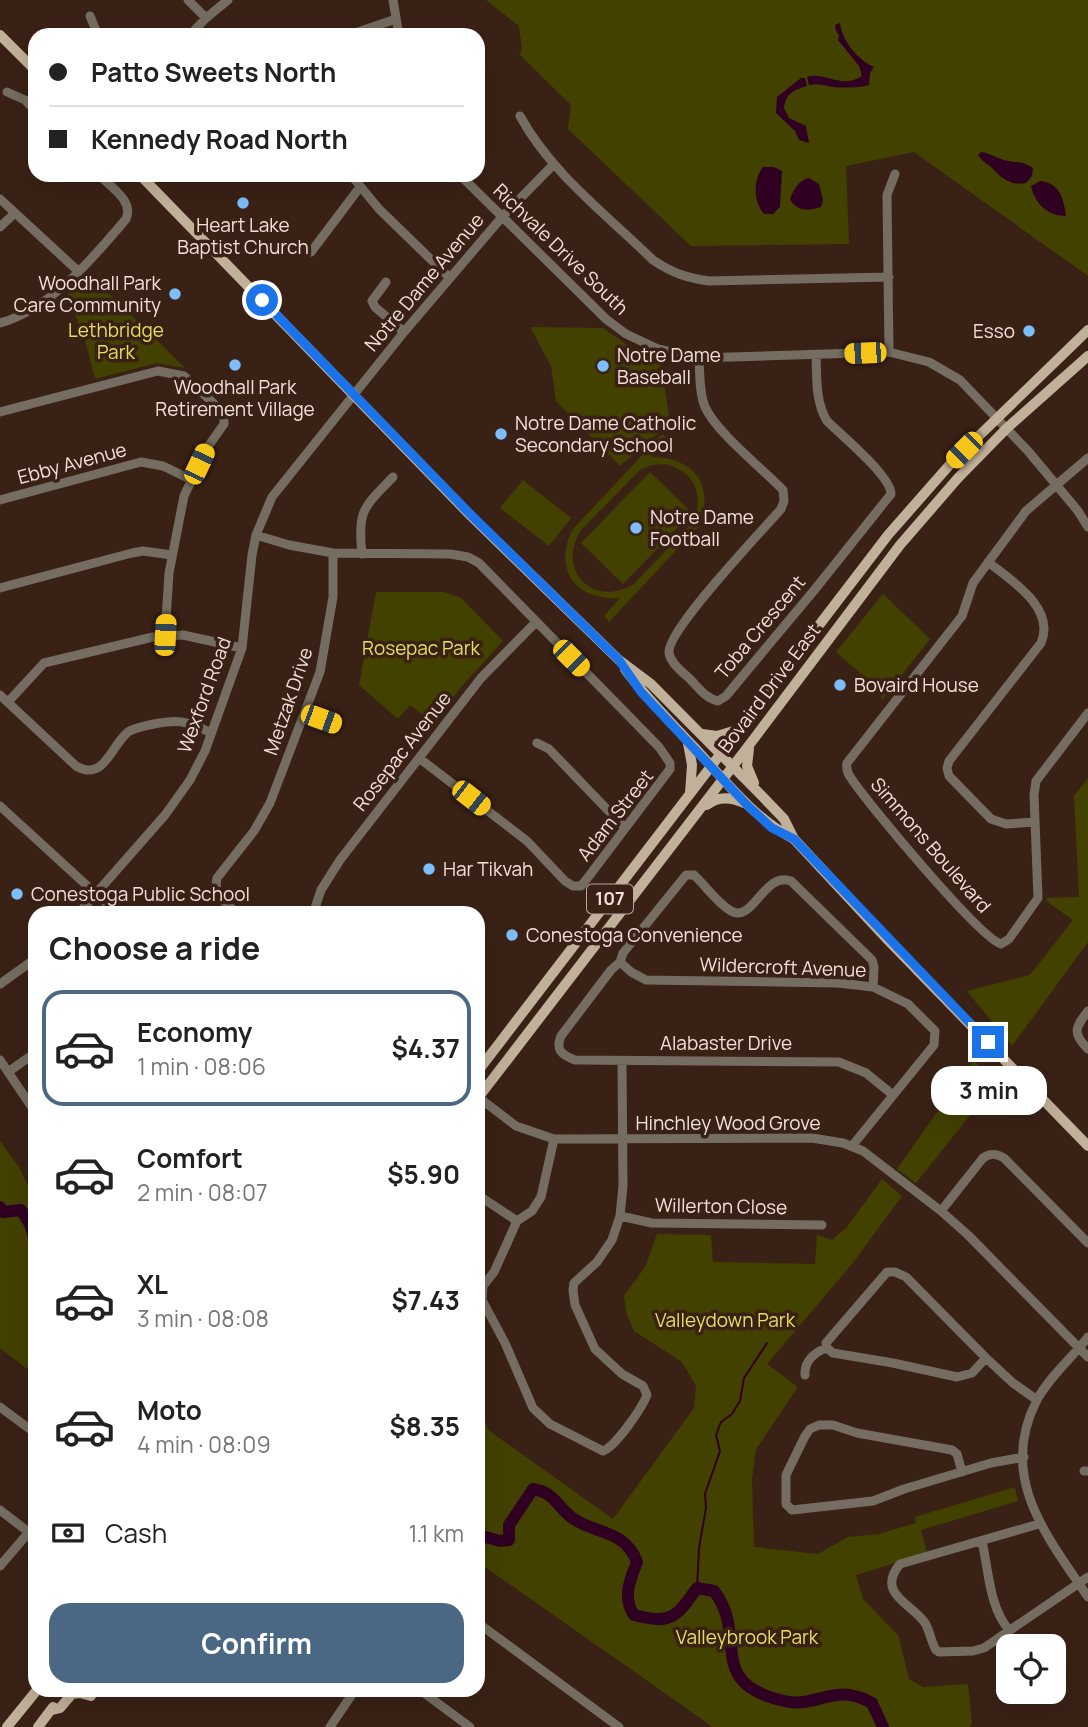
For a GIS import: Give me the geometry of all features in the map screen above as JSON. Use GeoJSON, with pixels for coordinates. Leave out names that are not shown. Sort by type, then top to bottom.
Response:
{"type":"FeatureCollection","features":[{"type":"Feature","properties":{"kind":"main road"},"geometry":{"type":"LineString","coordinates":[[0,35],[28,63]]}},
{"type":"Feature","properties":{"kind":"main road"},"geometry":{"type":"LineString","coordinates":[[147,182],[470,514],[619,660],[651,684],[764,797],[784,819],[794,839],[1088,1146]]}},
{"type":"Feature","properties":{"kind":"main road","name":"Bovaird Drive East"},"geometry":{"type":"LineString","coordinates":[[485,1062],[888,535],[944,471],[1088,330]]}},
{"type":"Feature","properties":{"kind":"main road","name":"Bovaird Drive East"},"geometry":{"type":"LineString","coordinates":[[485,1088],[900,545],[958,478],[1007,428],[1088,356]]}},
{"type":"Feature","properties":{"kind":"main road"},"geometry":{"type":"LineString","coordinates":[[619,660],[641,692],[746,804],[772,828],[794,839]]}},
{"type":"Feature","properties":{"kind":"main road"},"geometry":{"type":"LineString","coordinates":[[699,733],[717,736],[742,728]]}},
{"type":"Feature","properties":{"kind":"main road"},"geometry":{"type":"LineString","coordinates":[[687,740],[692,765],[690,794]]}},
{"type":"Feature","properties":{"kind":"main road"},"geometry":{"type":"LineString","coordinates":[[753,740],[747,753],[747,766],[749,775],[764,797]]}},
{"type":"Feature","properties":{"kind":"main road"},"geometry":{"type":"LineString","coordinates":[[697,813],[713,800],[722,798],[731,798],[746,804]]}},
{"type":"Feature","properties":{"kind":"main road"},"geometry":{"type":"LineString","coordinates":[[7,1727],[31,1697]]}},
{"type":"Feature","properties":{"kind":"main road"},"geometry":{"type":"LineString","coordinates":[[38,1727],[61,1697]]}},
{"type":"Feature","properties":{"kind":"main road"},"geometry":{"type":"LineString","coordinates":[[51,1710],[60,1708],[69,1697]]}},
{"type":"Feature","properties":{"kind":"street"},"geometry":{"type":"LineString","coordinates":[[188,0],[206,18]]}},
{"type":"Feature","properties":{"kind":"street"},"geometry":{"type":"LineString","coordinates":[[197,28],[228,0]]}},
{"type":"Feature","properties":{"kind":"street"},"geometry":{"type":"LineString","coordinates":[[393,0],[398,28]]}},
{"type":"Feature","properties":{"kind":"street"},"geometry":{"type":"LineString","coordinates":[[90,16],[95,28]]}},
{"type":"Feature","properties":{"kind":"street"},"geometry":{"type":"LineString","coordinates":[[370,28],[396,19]]}},
{"type":"Feature","properties":{"kind":"street"},"geometry":{"type":"LineString","coordinates":[[7,92],[28,103]]}},
{"type":"Feature","properties":{"kind":"street"},"geometry":{"type":"LineString","coordinates":[[520,116],[531,137],[554,164],[653,260],[670,272],[682,277],[709,281],[889,277]]}},
{"type":"Feature","properties":{"kind":"street","name":"Notre Dame Avenue"},"geometry":{"type":"LineString","coordinates":[[352,394],[502,217],[554,164]]}},
{"type":"Feature","properties":{"kind":"street"},"geometry":{"type":"LineString","coordinates":[[889,352],[887,195],[895,174]]}},
{"type":"Feature","properties":{"kind":"street"},"geometry":{"type":"LineString","coordinates":[[0,323],[38,306],[89,262],[126,219],[129,209],[125,201],[106,182]]}},
{"type":"Feature","properties":{"kind":"street"},"geometry":{"type":"LineString","coordinates":[[356,182],[401,231],[450,278]]}},
{"type":"Feature","properties":{"kind":"street","name":"Richvale Drive South"},"geometry":{"type":"LineString","coordinates":[[467,182],[606,319],[626,334],[658,349],[699,358],[889,352],[914,357],[942,368],[973,391],[997,417],[1078,510],[1088,527]]}},
{"type":"Feature","properties":{"kind":"street"},"geometry":{"type":"LineString","coordinates":[[311,252],[360,187]]}},
{"type":"Feature","properties":{"kind":"street"},"geometry":{"type":"LineString","coordinates":[[0,199],[78,271]]}},
{"type":"Feature","properties":{"kind":"street"},"geometry":{"type":"LineString","coordinates":[[0,226],[15,213]]}},
{"type":"Feature","properties":{"kind":"street"},"geometry":{"type":"LineString","coordinates":[[386,282],[372,301],[375,307],[404,332]]}},
{"type":"Feature","properties":{"kind":"street","name":"Toba Crescent"},"geometry":{"type":"LineString","coordinates":[[699,358],[701,393],[714,421],[785,495],[781,509],[715,584],[670,644],[669,653],[673,662],[709,699],[718,701],[726,696],[891,494],[891,487],[883,476],[827,421],[821,411],[816,355]]}},
{"type":"Feature","properties":{"kind":"street"},"geometry":{"type":"LineString","coordinates":[[0,412],[158,371],[184,376],[224,413],[224,424],[207,448],[181,504],[172,555],[165,635]]}},
{"type":"Feature","properties":{"kind":"street","name":"Wexford Road"},"geometry":{"type":"LineString","coordinates":[[84,906],[165,815],[190,780],[211,733],[242,648],[256,534],[272,497],[352,394]]}},
{"type":"Feature","properties":{"kind":"street","name":"Simmons Boulevard"},"geometry":{"type":"LineString","coordinates":[[1088,458],[1026,511],[973,583],[962,617],[847,763],[846,770],[912,853],[993,942],[1001,944],[1009,939],[1038,898],[1034,795],[1036,781],[1088,713]]}},
{"type":"Feature","properties":{"kind":"street","name":"Ebby Avenue"},"geometry":{"type":"LineString","coordinates":[[0,499],[141,463],[163,466],[192,480]]}},
{"type":"Feature","properties":{"kind":"street"},"geometry":{"type":"LineString","coordinates":[[362,554],[359,530],[365,506],[393,477]]}},
{"type":"Feature","properties":{"kind":"street"},"geometry":{"type":"LineString","coordinates":[[256,534],[289,545],[333,553],[450,554],[468,557],[479,563],[536,622]]}},
{"type":"Feature","properties":{"kind":"street"},"geometry":{"type":"LineString","coordinates":[[0,588],[132,553],[143,551],[172,555]]}},
{"type":"Feature","properties":{"kind":"street","name":"Metzak Drive"},"geometry":{"type":"LineString","coordinates":[[231,906],[217,894],[217,878],[254,831],[270,803],[320,672],[333,597],[333,553]]}},
{"type":"Feature","properties":{"kind":"street"},"geometry":{"type":"LineString","coordinates":[[988,562],[1033,599],[1045,635],[949,761],[947,768],[949,776],[991,819],[1006,824],[1035,822]]}},
{"type":"Feature","properties":{"kind":"street","name":"Rosepac Avenue"},"geometry":{"type":"LineString","coordinates":[[316,906],[321,890],[340,860],[487,670],[536,622]]}},
{"type":"Feature","properties":{"kind":"street","name":"Adam Street"},"geometry":{"type":"LineString","coordinates":[[419,758],[527,841],[565,881],[573,886],[580,886],[586,880],[667,776],[670,763],[659,747],[536,622]]}},
{"type":"Feature","properties":{"kind":"street"},"geometry":{"type":"LineString","coordinates":[[211,733],[180,720],[130,730],[102,765],[94,772],[87,772],[76,766],[4,698],[44,663],[165,635],[206,638],[242,648]]}},
{"type":"Feature","properties":{"kind":"street"},"geometry":{"type":"LineString","coordinates":[[304,713],[337,725]]}},
{"type":"Feature","properties":{"kind":"street"},"geometry":{"type":"LineString","coordinates":[[537,743],[549,749],[625,828]]}},
{"type":"Feature","properties":{"kind":"street"},"geometry":{"type":"LineString","coordinates":[[0,806],[109,906]]}},
{"type":"Feature","properties":{"kind":"street"},"geometry":{"type":"LineString","coordinates":[[621,962],[622,953],[686,875],[694,875],[729,910],[737,913],[746,910],[777,879],[785,878],[829,916],[872,960],[873,987]]}},
{"type":"Feature","properties":{"kind":"street","name":"Wildercroft Avenue"},"geometry":{"type":"LineString","coordinates":[[621,962],[631,972],[646,980],[838,983],[873,987],[908,1003],[936,1034],[934,1045],[852,1146]]}},
{"type":"Feature","properties":{"kind":"street","name":"Alabaster Drive"},"geometry":{"type":"LineString","coordinates":[[621,962],[611,970],[558,1043],[562,1054],[575,1060],[839,1062],[866,1073],[893,1095]]}},
{"type":"Feature","properties":{"kind":"street"},"geometry":{"type":"LineString","coordinates":[[0,984],[28,964]]}},
{"type":"Feature","properties":{"kind":"street"},"geometry":{"type":"LineString","coordinates":[[1088,1011],[1079,1022],[1076,1032],[1088,1049]]}},
{"type":"Feature","properties":{"kind":"street"},"geometry":{"type":"LineString","coordinates":[[8,1072],[28,1058]]}},
{"type":"Feature","properties":{"kind":"street"},"geometry":{"type":"LineString","coordinates":[[0,1060],[28,1102]]}},
{"type":"Feature","properties":{"kind":"street"},"geometry":{"type":"LineString","coordinates":[[485,1306],[505,1343],[533,1408],[550,1424],[603,1451],[611,1447],[643,1404],[646,1391],[643,1386],[622,1374],[595,1349],[575,1304],[573,1290],[574,1283],[597,1262],[611,1240],[620,1216],[623,1186],[622,1061]]}},
{"type":"Feature","properties":{"kind":"street","name":"Hinchley Wood Grove"},"geometry":{"type":"LineString","coordinates":[[485,1102],[516,1126],[554,1139],[811,1138],[833,1140],[852,1146],[879,1162],[968,1235],[1088,1357]]}},
{"type":"Feature","properties":{"kind":"street"},"geometry":{"type":"LineString","coordinates":[[485,1283],[494,1272],[517,1222],[532,1211],[541,1197],[554,1139]]}},
{"type":"Feature","properties":{"kind":"street"},"geometry":{"type":"LineString","coordinates":[[941,1211],[983,1158],[988,1154],[997,1154],[1088,1243]]}},
{"type":"Feature","properties":{"kind":"street"},"geometry":{"type":"LineString","coordinates":[[485,1200],[517,1222]]}},
{"type":"Feature","properties":{"kind":"street","name":"Willerton Close"},"geometry":{"type":"LineString","coordinates":[[620,1216],[652,1223],[822,1225]]}},
{"type":"Feature","properties":{"kind":"street"},"geometry":{"type":"LineString","coordinates":[[805,1375],[808,1362],[814,1354],[827,1348],[830,1337],[887,1272],[895,1272],[906,1277],[986,1359],[1037,1400]]}},
{"type":"Feature","properties":{"kind":"street"},"geometry":{"type":"LineString","coordinates":[[1088,1337],[1037,1400],[1027,1425],[1024,1457],[1030,1503],[1039,1524],[1088,1597]]}},
{"type":"Feature","properties":{"kind":"street"},"geometry":{"type":"LineString","coordinates":[[827,1348],[833,1353],[853,1358],[893,1363],[957,1377],[972,1373],[986,1359]]}},
{"type":"Feature","properties":{"kind":"street"},"geometry":{"type":"LineString","coordinates":[[0,1407],[28,1428]]}},
{"type":"Feature","properties":{"kind":"street"},"geometry":{"type":"LineString","coordinates":[[961,1472],[957,1454],[952,1450],[857,1433],[833,1424],[819,1425],[810,1429],[805,1436],[786,1475],[786,1504],[792,1510],[873,1502],[904,1489],[961,1472],[1024,1457]]}},
{"type":"Feature","properties":{"kind":"street"},"geometry":{"type":"LineString","coordinates":[[0,1510],[28,1532]]}},
{"type":"Feature","properties":{"kind":"street"},"geometry":{"type":"LineString","coordinates":[[1039,1524],[900,1564],[894,1574],[893,1587],[900,1601],[925,1621],[933,1646],[939,1652],[984,1648],[1088,1577]]}},
{"type":"Feature","properties":{"kind":"street"},"geometry":{"type":"LineString","coordinates":[[0,1566],[28,1539]]}},
{"type":"Feature","properties":{"kind":"street"},"geometry":{"type":"LineString","coordinates":[[982,1542],[993,1598],[1001,1621],[1009,1630]]}},
{"type":"Feature","properties":{"kind":"street"},"geometry":{"type":"LineString","coordinates":[[485,1628],[619,1727]]}},
{"type":"Feature","properties":{"kind":"street"},"geometry":{"type":"LineString","coordinates":[[330,1727],[350,1697]]}},
{"type":"Feature","properties":{"kind":"street"},"geometry":{"type":"LineString","coordinates":[[429,1697],[470,1727]]}},
{"type":"Feature","properties":{"kind":"green space"},"geometry":{"type":"Polygon","coordinates":[[[486,0],[1088,0],[1088,276],[914,152],[846,166],[849,244],[691,246],[568,129],[571,105],[519,54],[522,50],[519,26],[486,0]]]}},
{"type":"Feature","properties":{"kind":"green space","name":"Lethbridge Park"},"geometry":{"type":"Polygon","coordinates":[[[90,275],[185,368],[157,363],[95,379],[84,336],[67,295],[90,275]]]}},
{"type":"Feature","properties":{"kind":"green space"},"geometry":{"type":"Polygon","coordinates":[[[530,327],[603,328],[661,364],[670,423],[620,466],[556,401],[551,366],[530,327]]]}},
{"type":"Feature","properties":{"kind":"green space"},"geometry":{"type":"Polygon","coordinates":[[[662,434],[668,440],[652,457],[680,463],[698,477],[703,487],[703,512],[698,527],[609,622],[604,616],[620,598],[604,598],[580,588],[567,569],[565,557],[573,529],[662,434]],[[665,464],[652,465],[640,470],[582,529],[575,544],[573,558],[582,581],[604,592],[634,584],[693,522],[698,502],[697,493],[690,478],[675,467],[665,464]]]}},
{"type":"Feature","properties":{"kind":"green space","name":"Notre Dame Football"},"geometry":{"type":"Polygon","coordinates":[[[650,472],[692,513],[623,584],[581,543],[650,472]]]}},
{"type":"Feature","properties":{"kind":"green space"},"geometry":{"type":"Polygon","coordinates":[[[523,480],[571,518],[549,546],[500,508],[523,480]]]}},
{"type":"Feature","properties":{"kind":"green space","name":"Rosepac Park"},"geometry":{"type":"Polygon","coordinates":[[[376,592],[444,592],[461,598],[503,641],[433,723],[410,705],[398,719],[359,685],[376,592]]]}},
{"type":"Feature","properties":{"kind":"green space"},"geometry":{"type":"Polygon","coordinates":[[[883,594],[930,639],[883,699],[867,679],[836,652],[883,594]]]}},
{"type":"Feature","properties":{"kind":"green space"},"geometry":{"type":"Polygon","coordinates":[[[1088,778],[1088,942],[1012,1046],[967,991],[1030,975],[1073,920],[1046,901],[1047,898],[1079,897],[1074,796],[1088,778]]]}},
{"type":"Feature","properties":{"kind":"green space"},"geometry":{"type":"Polygon","coordinates":[[[974,1060],[995,1084],[916,1183],[897,1169],[974,1060]]]}},
{"type":"Feature","properties":{"kind":"green space"},"geometry":{"type":"Polygon","coordinates":[[[0,1141],[19,1167],[28,1186],[28,1370],[0,1348],[0,1141]]]}},
{"type":"Feature","properties":{"kind":"green space","name":"Valleybrook Park"},"geometry":{"type":"Polygon","coordinates":[[[882,1179],[902,1196],[852,1264],[767,1364],[798,1387],[756,1449],[752,1479],[754,1547],[818,1554],[848,1537],[879,1534],[916,1523],[915,1517],[1015,1487],[1018,1501],[921,1530],[927,1553],[856,1575],[863,1599],[898,1635],[909,1679],[923,1687],[968,1684],[972,1723],[970,1727],[713,1727],[485,1567],[485,1420],[488,1430],[613,1519],[694,1408],[696,1386],[682,1362],[634,1331],[626,1312],[624,1296],[645,1267],[657,1234],[711,1235],[713,1262],[815,1264],[817,1235],[832,1240],[847,1227],[882,1179]]]}},
{"type":"Feature","properties":{"kind":"shaded area"},"geometry":{"type":"Polygon","coordinates":[[[840,23],[852,49],[862,60],[874,67],[870,73],[869,85],[846,88],[809,85],[807,77],[820,76],[847,81],[862,76],[859,66],[838,40],[835,25],[840,23]]]}},
{"type":"Feature","properties":{"kind":"shaded area"},"geometry":{"type":"Polygon","coordinates":[[[801,78],[805,78],[807,86],[791,93],[784,108],[789,118],[806,126],[809,143],[799,140],[795,131],[776,113],[777,97],[801,78]]]}},
{"type":"Feature","properties":{"kind":"shaded area"},"geometry":{"type":"Polygon","coordinates":[[[981,152],[1029,165],[1033,168],[1032,176],[1026,183],[1006,180],[981,159],[978,155],[981,152]]]}},
{"type":"Feature","properties":{"kind":"shaded area"},"geometry":{"type":"Polygon","coordinates":[[[763,167],[774,167],[782,171],[780,207],[773,214],[764,214],[756,197],[757,178],[763,167]]]}},
{"type":"Feature","properties":{"kind":"shaded area"},"geometry":{"type":"Polygon","coordinates":[[[809,178],[819,184],[823,200],[821,207],[803,209],[790,199],[797,186],[809,178]]]}},
{"type":"Feature","properties":{"kind":"shaded area"},"geometry":{"type":"Polygon","coordinates":[[[1040,181],[1052,185],[1060,193],[1066,216],[1054,214],[1039,203],[1031,186],[1040,181]]]}},
{"type":"Feature","properties":{"kind":"waterway"},"geometry":{"type":"LineString","coordinates":[[0,1207],[3,1212],[21,1210],[28,1221]]}},
{"type":"Feature","properties":{"kind":"waterway"},"geometry":{"type":"LineString","coordinates":[[697,1588],[699,1548],[706,1508],[705,1494],[720,1451],[716,1435],[721,1422],[732,1414],[740,1401],[744,1378],[767,1343]]}},
{"type":"Feature","properties":{"kind":"waterway"},"geometry":{"type":"LineString","coordinates":[[485,1537],[500,1541],[509,1540],[509,1525],[533,1489],[546,1493],[571,1517],[617,1538],[632,1551],[637,1562],[630,1582],[628,1602],[634,1615],[664,1619],[677,1613],[697,1588],[714,1591],[724,1608],[732,1656],[744,1683],[759,1693],[784,1701],[807,1702],[836,1695],[859,1697],[872,1703],[883,1727]]}},
{"type":"Feature","properties":{"kind":"place","name":"Heart Lake Baptist Church"},"geometry":{"type":"Point","coordinates":[243,203]}},
{"type":"Feature","properties":{"kind":"place","name":"Woodhall Park Care Community"},"geometry":{"type":"Point","coordinates":[175,294]}},
{"type":"Feature","properties":{"kind":"place","name":"Esso"},"geometry":{"type":"Point","coordinates":[1029,331]}},
{"type":"Feature","properties":{"kind":"place","name":"Woodhall Park Retirement Village"},"geometry":{"type":"Point","coordinates":[235,365]}},
{"type":"Feature","properties":{"kind":"place","name":"Notre Dame Baseball"},"geometry":{"type":"Point","coordinates":[603,366]}},
{"type":"Feature","properties":{"kind":"place","name":"Notre Dame Catholic Secondary School"},"geometry":{"type":"Point","coordinates":[501,434]}},
{"type":"Feature","properties":{"kind":"place","name":"Notre Dame Football"},"geometry":{"type":"Point","coordinates":[636,528]}},
{"type":"Feature","properties":{"kind":"place","name":"Bovaird House"},"geometry":{"type":"Point","coordinates":[840,685]}},
{"type":"Feature","properties":{"kind":"place","name":"Har Tikvah"},"geometry":{"type":"Point","coordinates":[429,869]}},
{"type":"Feature","properties":{"kind":"place","name":"Conestoga Public School"},"geometry":{"type":"Point","coordinates":[17,894]}},
{"type":"Feature","properties":{"kind":"place","name":"Conestoga Convenience"},"geometry":{"type":"Point","coordinates":[512,935]}},
{"type":"Feature","properties":{"kind":"route"},"geometry":{"type":"LineString","coordinates":[[262,300],[470,514],[619,660],[641,692],[746,804],[772,828],[794,839],[988,1042]]}},
{"type":"Feature","properties":{"kind":"park label","name":"Valleydown Park"},"geometry":{"type":"Point","coordinates":[725,1320]}}]}
